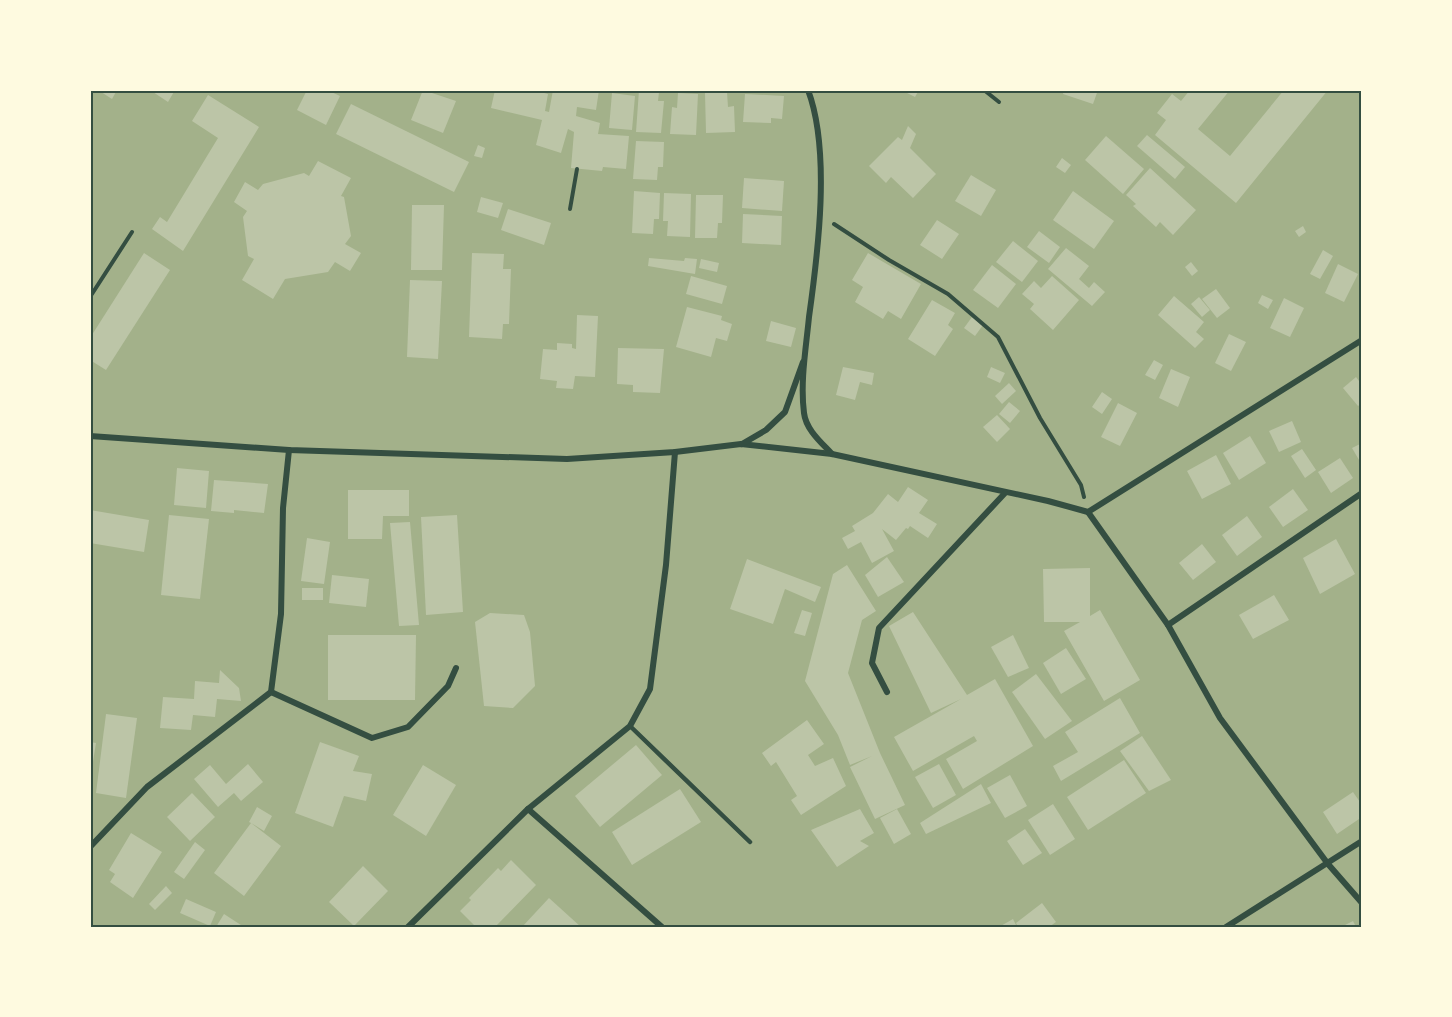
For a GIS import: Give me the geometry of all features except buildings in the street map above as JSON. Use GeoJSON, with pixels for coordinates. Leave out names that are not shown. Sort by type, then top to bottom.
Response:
{"type":"FeatureCollection","features":[{"type":"Feature","properties":{"kind":"street"},"geometry":{"type":"LineString","coordinates":[[808,90],[820,154],[816,261],[804,358],[804,415],[814,435],[832,454]]}},
{"type":"Feature","properties":{"kind":"street"},"geometry":{"type":"LineString","coordinates":[[1088,512],[1362,340]]}},
{"type":"Feature","properties":{"kind":"street"},"geometry":{"type":"LineString","coordinates":[[741,444],[766,430],[785,412],[804,358]]}},
{"type":"Feature","properties":{"kind":"street"},"geometry":{"type":"LineString","coordinates":[[90,436],[289,450],[567,459],[675,452],[741,444],[832,454],[1088,512],[1168,625],[1220,718],[1328,864],[1362,903]]}},
{"type":"Feature","properties":{"kind":"street"},"geometry":{"type":"LineString","coordinates":[[90,847],[147,787],[271,692],[281,614],[283,508],[289,450]]}},
{"type":"Feature","properties":{"kind":"street"},"geometry":{"type":"LineString","coordinates":[[408,927],[528,809],[630,726],[650,690],[666,565],[675,452]]}},
{"type":"Feature","properties":{"kind":"street"},"geometry":{"type":"LineString","coordinates":[[887,692],[872,663],[879,628],[1005,493]]}},
{"type":"Feature","properties":{"kind":"street"},"geometry":{"type":"LineString","coordinates":[[1168,625],[1362,493]]}},
{"type":"Feature","properties":{"kind":"street"},"geometry":{"type":"LineString","coordinates":[[271,692],[372,738],[408,727],[448,686],[456,668]]}},
{"type":"Feature","properties":{"kind":"street"},"geometry":{"type":"LineString","coordinates":[[528,809],[662,927]]}},
{"type":"Feature","properties":{"kind":"street"},"geometry":{"type":"LineString","coordinates":[[1226,927],[1362,841]]}},
{"type":"Feature","properties":{"kind":"lane"},"geometry":{"type":"LineString","coordinates":[[630,726],[750,842]]}},
{"type":"Feature","properties":{"kind":"path"},"geometry":{"type":"LineString","coordinates":[[984,90],[999,102]]}},
{"type":"Feature","properties":{"kind":"path"},"geometry":{"type":"LineString","coordinates":[[570,209],[577,169]]}},
{"type":"Feature","properties":{"kind":"path"},"geometry":{"type":"LineString","coordinates":[[818,214],[889,261],[948,294],[998,337],[1040,418],[1081,485],[1088,512]]}},
{"type":"Feature","properties":{"kind":"path"},"geometry":{"type":"LineString","coordinates":[[90,297],[132,232]]}},
{"type":"Feature","properties":{"kind":"shaded area"},"geometry":{"type":"Polygon","coordinates":[[[90,90],[1362,90],[1362,927],[90,927],[90,90]]]}}]}
